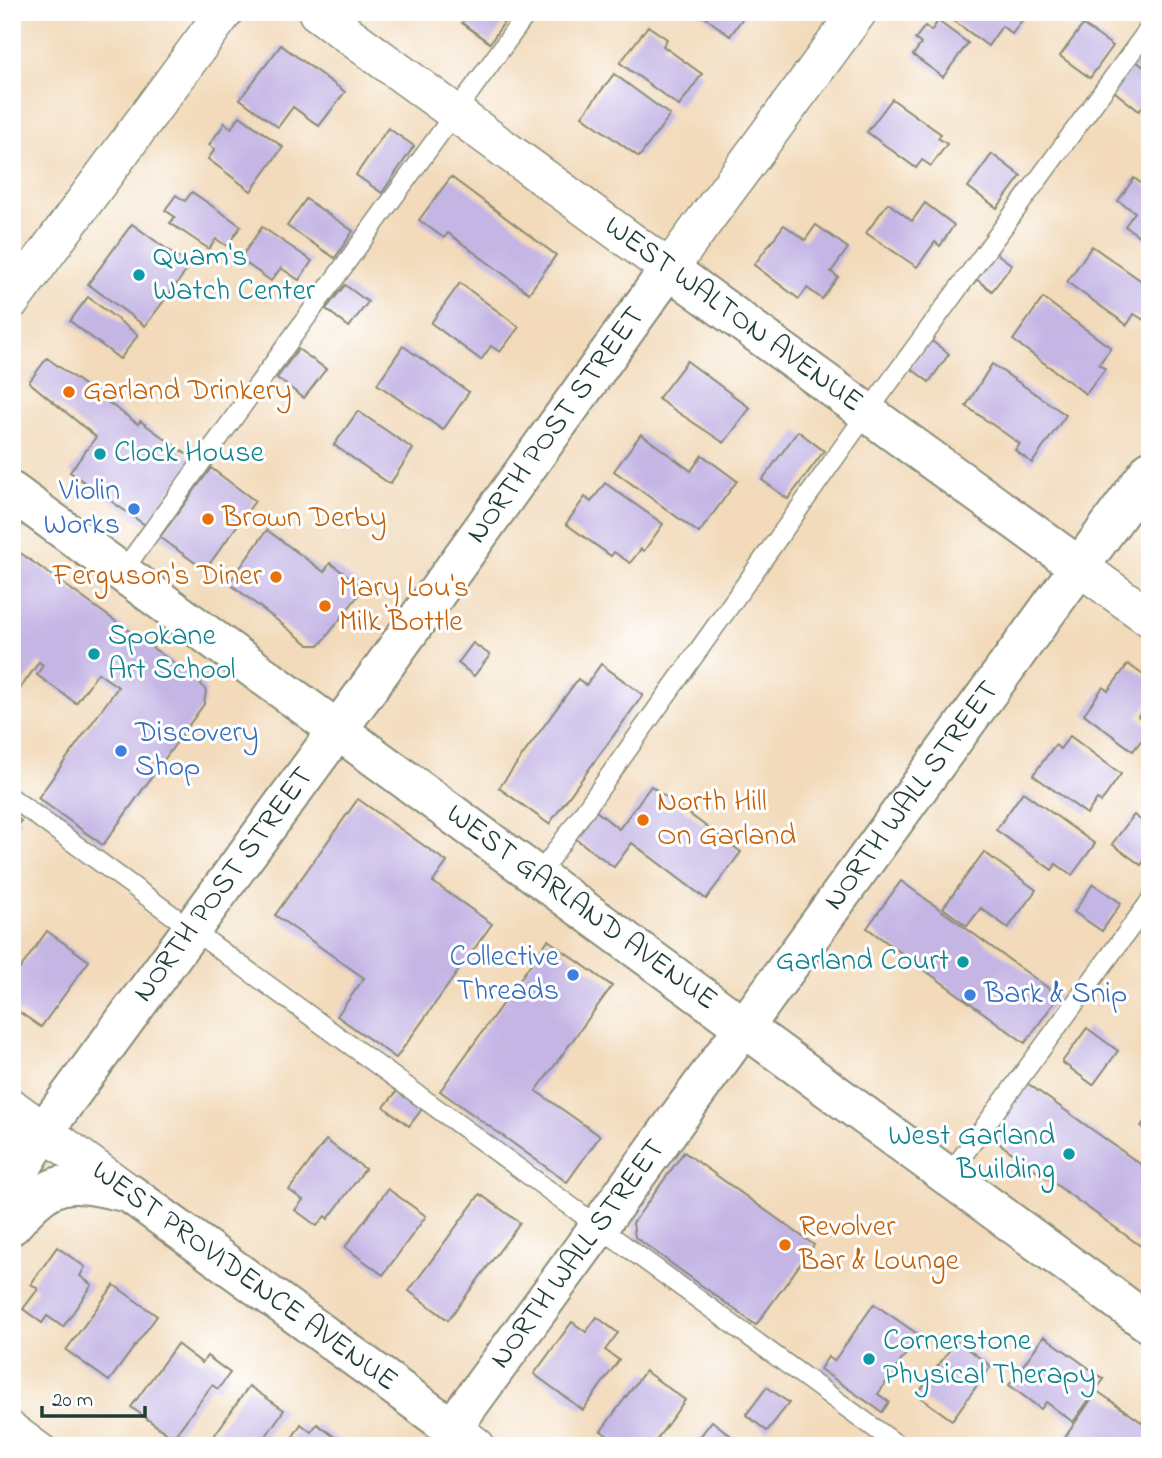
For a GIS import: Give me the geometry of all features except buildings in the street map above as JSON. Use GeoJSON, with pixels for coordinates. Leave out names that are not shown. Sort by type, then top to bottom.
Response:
{"type":"FeatureCollection","features":[{"type":"Feature","properties":{"kind":"street"},"geometry":{"type":"LineString","coordinates":[[12,300],[224,12]]}},
{"type":"Feature","properties":{"kind":"street","name":"WEST WALTON AVENUE"},"geometry":{"type":"LineString","coordinates":[[317,12],[1150,618]]}},
{"type":"Feature","properties":{"kind":"street","name":"NORTH POST STREET"},"geometry":{"type":"LineString","coordinates":[[12,1182],[44,1131],[338,730],[669,269],[859,12]]}},
{"type":"Feature","properties":{"kind":"street","name":"NORTH WALL STREET"},"geometry":{"type":"LineString","coordinates":[[464,1437],[600,1225],[1150,470]]}},
{"type":"Feature","properties":{"kind":"street","name":"WEST GARLAND AVENUE"},"geometry":{"type":"LineString","coordinates":[[12,492],[1150,1324]]}},
{"type":"Feature","properties":{"kind":"street","name":"WEST PROVIDENCE AVENUE"},"geometry":{"type":"LineString","coordinates":[[12,1108],[464,1437]]}},
{"type":"Feature","properties":{"kind":"street"},"geometry":{"type":"LineString","coordinates":[[12,1225],[32,1202],[52,1188],[75,1182],[129,1193]]}},
{"type":"Feature","properties":{"kind":"lane"},"geometry":{"type":"LineString","coordinates":[[122,572],[528,12]]}},
{"type":"Feature","properties":{"kind":"lane"},"geometry":{"type":"LineString","coordinates":[[538,876],[867,413],[1150,27]]}},
{"type":"Feature","properties":{"kind":"lane"},"geometry":{"type":"LineString","coordinates":[[12,798],[899,1446]]}},
{"type":"Feature","properties":{"kind":"lane"},"geometry":{"type":"LineString","coordinates":[[948,1176],[1150,901]]}},
{"type":"Feature","properties":{"kind":"lane"},"geometry":{"type":"LineString","coordinates":[[12,1420],[47,1446]]}},
{"type":"Feature","properties":{"kind":"place","name":"Quam's Watch Center"},"geometry":{"type":"Point","coordinates":[139,275]}},
{"type":"Feature","properties":{"kind":"place","name":"Garland Drinkery"},"geometry":{"type":"Point","coordinates":[69,392]}},
{"type":"Feature","properties":{"kind":"place","name":"Clock House"},"geometry":{"type":"Point","coordinates":[100,454]}},
{"type":"Feature","properties":{"kind":"place","name":"Violin Works"},"geometry":{"type":"Point","coordinates":[134,509]}},
{"type":"Feature","properties":{"kind":"place","name":"Brown Derby"},"geometry":{"type":"Point","coordinates":[208,519]}},
{"type":"Feature","properties":{"kind":"place","name":"Ferguson's Diner"},"geometry":{"type":"Point","coordinates":[276,577]}},
{"type":"Feature","properties":{"kind":"place","name":"Mary Lou's Milk Bottle"},"geometry":{"type":"Point","coordinates":[325,606]}},
{"type":"Feature","properties":{"kind":"place","name":"Spokane Art School"},"geometry":{"type":"Point","coordinates":[94,654]}},
{"type":"Feature","properties":{"kind":"place","name":"Discovery Shop"},"geometry":{"type":"Point","coordinates":[121,751]}},
{"type":"Feature","properties":{"kind":"place","name":"North Hill On Garland"},"geometry":{"type":"Point","coordinates":[643,820]}},
{"type":"Feature","properties":{"kind":"place","name":"Garland Court"},"geometry":{"type":"Point","coordinates":[963,962]}},
{"type":"Feature","properties":{"kind":"place","name":"Collective Threads"},"geometry":{"type":"Point","coordinates":[573,975]}},
{"type":"Feature","properties":{"kind":"place","name":"Bark & Snip"},"geometry":{"type":"Point","coordinates":[970,995]}},
{"type":"Feature","properties":{"kind":"place","name":"West Garland Building"},"geometry":{"type":"Point","coordinates":[1069,1154]}},
{"type":"Feature","properties":{"kind":"place","name":"Revolver Bar & Lounge"},"geometry":{"type":"Point","coordinates":[785,1245]}},
{"type":"Feature","properties":{"kind":"place","name":"Cornerstone Physical Therapy"},"geometry":{"type":"Point","coordinates":[869,1359]}}]}
